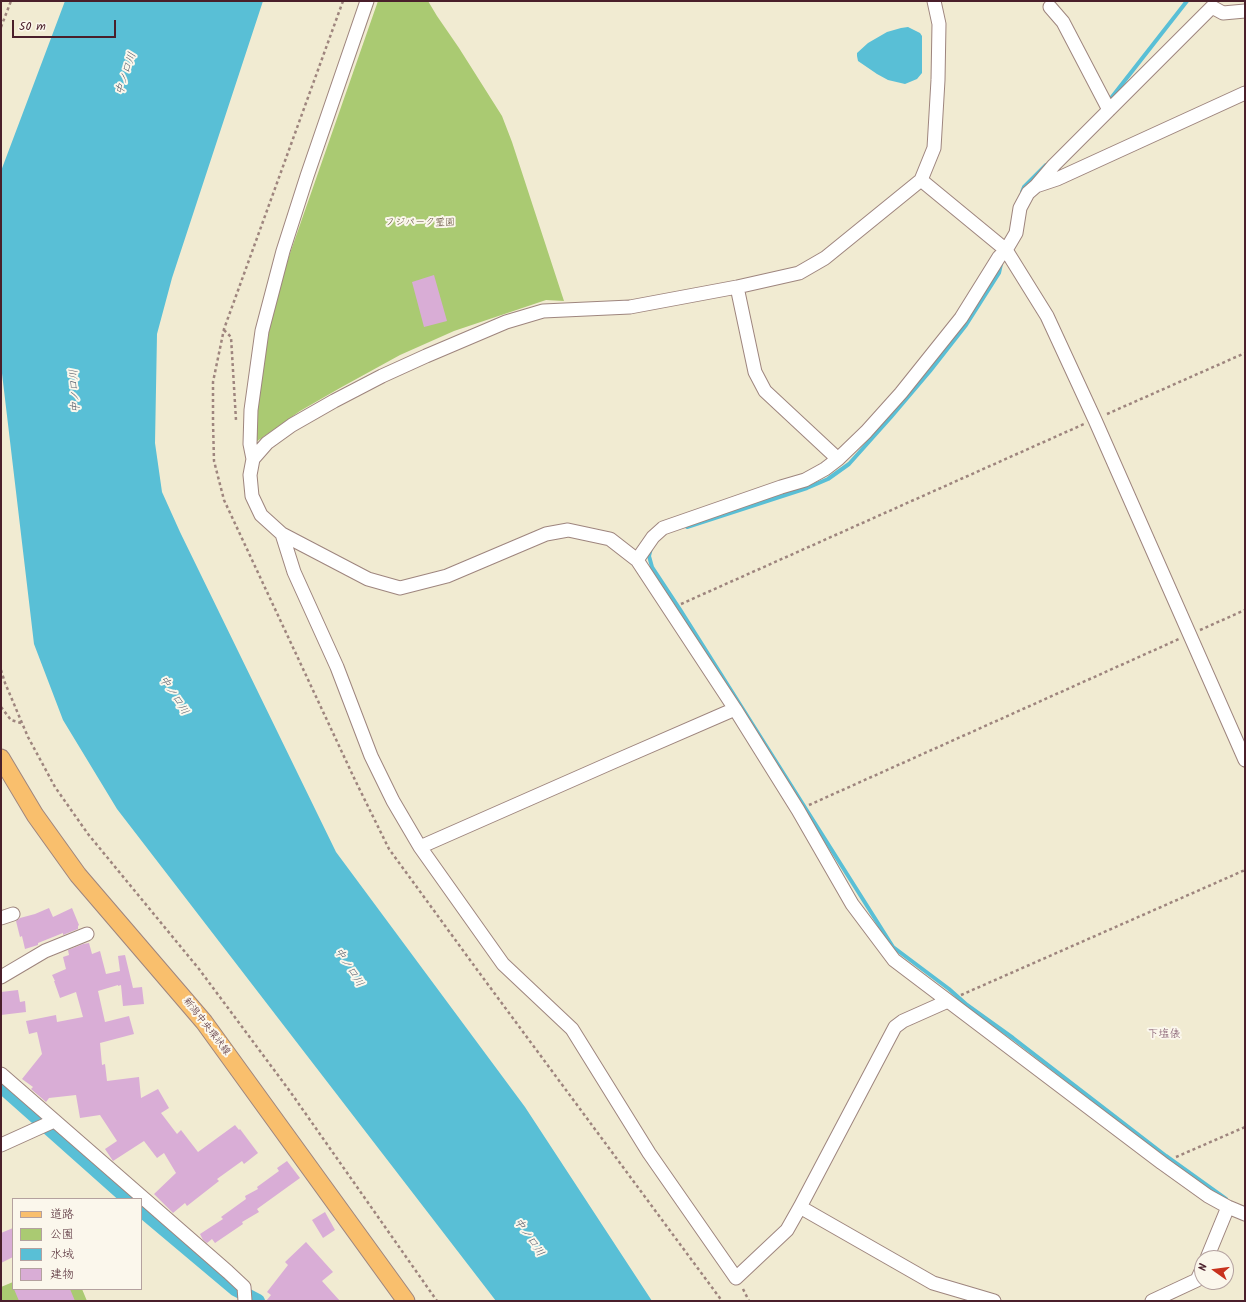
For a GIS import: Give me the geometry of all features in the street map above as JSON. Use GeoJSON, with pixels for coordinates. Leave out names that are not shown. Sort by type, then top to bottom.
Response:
{"type":"FeatureCollection","features":[{"type":"Feature","properties":{"kind":"main road","name":"新潟中央環状線"},"geometry":{"type":"LineString","coordinates":[[1,758],[35,815],[78,876],[204,1022],[406,1301]]}},
{"type":"Feature","properties":{"kind":"street"},"geometry":{"type":"LineString","coordinates":[[367,1],[283,251],[262,331],[250,410],[250,444],[253,459],[250,475],[252,496],[261,515],[282,534],[368,579],[400,588],[447,576],[546,534],[568,530],[610,539],[637,560],[735,709],[798,810],[852,904],[894,960],[1162,1163],[1208,1196],[1245,1214]]}},
{"type":"Feature","properties":{"kind":"street"},"geometry":{"type":"LineString","coordinates":[[253,459],[267,443],[292,425],[334,401],[382,376],[506,322],[543,311],[630,307],[737,287],[799,273],[825,258],[921,180],[934,148],[938,80],[939,24],[934,1]]}},
{"type":"Feature","properties":{"kind":"street"},"geometry":{"type":"LineString","coordinates":[[1050,7],[1063,22],[1109,110]]}},
{"type":"Feature","properties":{"kind":"street"},"geometry":{"type":"LineString","coordinates":[[637,560],[653,537],[664,528],[805,480],[825,469],[838,459],[866,432],[930,359],[961,318],[999,257],[1006,250],[1016,233],[1020,208],[1028,193],[1054,165],[1212,7],[1223,13],[1245,11]]}},
{"type":"Feature","properties":{"kind":"street"},"geometry":{"type":"LineString","coordinates":[[1036,186],[1057,179],[1245,94]]}},
{"type":"Feature","properties":{"kind":"street"},"geometry":{"type":"LineString","coordinates":[[921,180],[1006,250],[1047,316],[1095,420],[1245,760]]}},
{"type":"Feature","properties":{"kind":"street"},"geometry":{"type":"LineString","coordinates":[[737,287],[755,372],[764,392],[838,459]]}},
{"type":"Feature","properties":{"kind":"street"},"geometry":{"type":"LineString","coordinates":[[282,534],[294,572],[337,667],[371,756],[393,800],[420,847],[503,964],[572,1029],[649,1153],[736,1278],[787,1230],[895,1026],[948,1001]]}},
{"type":"Feature","properties":{"kind":"street"},"geometry":{"type":"LineString","coordinates":[[420,847],[735,709]]}},
{"type":"Feature","properties":{"kind":"street"},"geometry":{"type":"LineString","coordinates":[[1,977],[45,951],[87,934]]}},
{"type":"Feature","properties":{"kind":"street"},"geometry":{"type":"LineString","coordinates":[[1,1074],[228,1272],[244,1287],[245,1301]]}},
{"type":"Feature","properties":{"kind":"street"},"geometry":{"type":"LineString","coordinates":[[1,1145],[54,1121]]}},
{"type":"Feature","properties":{"kind":"street"},"geometry":{"type":"LineString","coordinates":[[1210,1250],[1228,1207]]}},
{"type":"Feature","properties":{"kind":"street"},"geometry":{"type":"LineString","coordinates":[[800,1208],[933,1283],[994,1301]]}},
{"type":"Feature","properties":{"kind":"street"},"geometry":{"type":"LineString","coordinates":[[1152,1301],[1194,1278]]}},
{"type":"Feature","properties":{"kind":"path"},"geometry":{"type":"LineString","coordinates":[[1,27],[11,1]]}},
{"type":"Feature","properties":{"kind":"path"},"geometry":{"type":"LineString","coordinates":[[237,427],[231,337],[224,329],[343,1]]}},
{"type":"Feature","properties":{"kind":"path"},"geometry":{"type":"LineString","coordinates":[[670,610],[1245,353]]}},
{"type":"Feature","properties":{"kind":"path"},"geometry":{"type":"LineString","coordinates":[[798,810],[1245,610]]}},
{"type":"Feature","properties":{"kind":"path"},"geometry":{"type":"LineString","coordinates":[[1,670],[28,737],[55,787],[88,834],[199,969],[289,1090],[438,1301]]}},
{"type":"Feature","properties":{"kind":"path"},"geometry":{"type":"LineString","coordinates":[[1,707],[11,720],[22,723]]}},
{"type":"Feature","properties":{"kind":"path"},"geometry":{"type":"LineString","coordinates":[[948,1001],[1245,870]]}},
{"type":"Feature","properties":{"kind":"path"},"geometry":{"type":"LineString","coordinates":[[1162,1163],[1245,1127]]}},
{"type":"Feature","properties":{"kind":"green space","name":"フジパーク霊園"},"geometry":{"type":"Polygon","coordinates":[[[378,1],[428,1],[502,116],[512,142],[564,301],[546,300],[454,331],[400,355],[300,411],[256,442],[257,403],[271,320],[287,262],[378,1]]]}},
{"type":"Feature","properties":{"kind":"green space"},"geometry":{"type":"Polygon","coordinates":[[[12,1282],[12,1290],[82,1290],[87,1301],[1,1301],[1,1287],[12,1282]]]}},
{"type":"Feature","properties":{"kind":"water","name":"中ノ口川"},"geometry":{"type":"Polygon","coordinates":[[[65,1],[263,1],[172,278],[157,334],[155,443],[162,492],[180,532],[336,852],[525,1107],[652,1301],[496,1301],[117,809],[63,720],[34,644],[1,365],[1,171],[65,1]]]}},
{"type":"Feature","properties":{"kind":"water"},"geometry":{"type":"Polygon","coordinates":[[[908,27],[920,33],[922,36],[922,73],[917,79],[905,84],[888,80],[858,61],[857,53],[868,43],[887,32],[908,27]]]}},
{"type":"Feature","properties":{"kind":"building"},"geometry":{"type":"Polygon","coordinates":[[[434,275],[447,321],[424,327],[412,282],[434,275]]]}},
{"type":"Feature","properties":{"kind":"building"},"geometry":{"type":"Polygon","coordinates":[[[49,908],[53,917],[72,908],[79,925],[78,929],[63,935],[63,933],[38,943],[38,945],[25,949],[16,921],[20,918],[49,908]]]}},
{"type":"Feature","properties":{"kind":"building"},"geometry":{"type":"Polygon","coordinates":[[[89,943],[92,954],[100,951],[106,974],[120,971],[118,956],[125,955],[133,988],[142,987],[144,1004],[123,1006],[121,985],[98,991],[105,1022],[129,1016],[134,1034],[100,1043],[102,1065],[105,1064],[107,1081],[139,1077],[141,1098],[158,1089],[169,1108],[161,1113],[177,1134],[181,1130],[198,1152],[235,1125],[239,1130],[240,1129],[258,1153],[244,1164],[242,1161],[217,1179],[219,1181],[187,1206],[185,1203],[173,1213],[154,1194],[176,1173],[164,1153],[157,1158],[144,1141],[113,1161],[105,1149],[117,1141],[100,1115],[80,1118],[76,1095],[49,1098],[46,1102],[31,1089],[33,1087],[22,1079],[42,1054],[37,1032],[29,1034],[26,1021],[56,1015],[57,1022],[83,1017],[76,992],[60,998],[52,975],[66,969],[63,957],[69,955],[68,950],[89,943]]]}},
{"type":"Feature","properties":{"kind":"building"},"geometry":{"type":"Polygon","coordinates":[[[18,990],[20,1002],[25,1001],[26,1012],[1,1015],[1,992],[18,990]]]}},
{"type":"Feature","properties":{"kind":"building"},"geometry":{"type":"Polygon","coordinates":[[[287,1161],[300,1178],[257,1209],[259,1212],[242,1222],[243,1224],[215,1243],[212,1239],[207,1243],[203,1240],[200,1234],[223,1219],[221,1217],[246,1199],[245,1196],[258,1189],[257,1187],[279,1171],[277,1168],[287,1161]]]}},
{"type":"Feature","properties":{"kind":"building"},"geometry":{"type":"Polygon","coordinates":[[[325,1212],[335,1230],[323,1238],[312,1220],[325,1212]]]}},
{"type":"Feature","properties":{"kind":"building"},"geometry":{"type":"Polygon","coordinates":[[[12,1228],[12,1258],[1,1263],[1,1233],[12,1228]]]}},
{"type":"Feature","properties":{"kind":"building"},"geometry":{"type":"Polygon","coordinates":[[[306,1242],[333,1272],[322,1281],[340,1301],[266,1301],[271,1295],[267,1292],[288,1265],[285,1262],[306,1242]]]}},
{"type":"Feature","properties":{"kind":"building"},"geometry":{"type":"Polygon","coordinates":[[[14,1290],[70,1290],[75,1301],[19,1301],[14,1290]]]}},
{"type":"Feature","properties":{"kind":"waterway"},"geometry":{"type":"LineString","coordinates":[[1108,102],[1187,1]]}},
{"type":"Feature","properties":{"kind":"waterway"},"geometry":{"type":"LineString","coordinates":[[1022,192],[1024,187],[1046,165]]}},
{"type":"Feature","properties":{"kind":"waterway"},"geometry":{"type":"LineString","coordinates":[[687,527],[807,488],[828,479],[849,464],[930,371],[966,325],[999,273],[1001,264]]}},
{"type":"Feature","properties":{"kind":"waterway"},"geometry":{"type":"LineString","coordinates":[[651,548],[649,556],[652,567],[893,947],[1166,1156],[1226,1199]]}},
{"type":"Feature","properties":{"kind":"waterway"},"geometry":{"type":"LineString","coordinates":[[1,1086],[127,1198]]}},
{"type":"Feature","properties":{"kind":"waterway"},"geometry":{"type":"LineString","coordinates":[[142,1211],[235,1289],[258,1301]]}},
{"type":"Feature","properties":{"kind":"district","name":"下塩俵"},"geometry":{"type":"Point","coordinates":[1164,1035]}}]}
